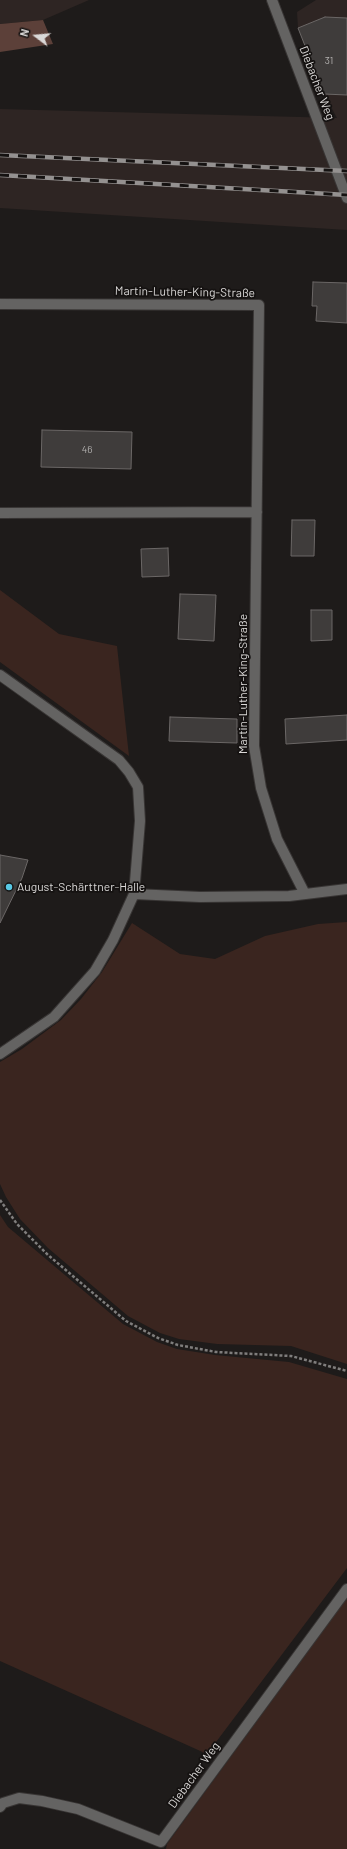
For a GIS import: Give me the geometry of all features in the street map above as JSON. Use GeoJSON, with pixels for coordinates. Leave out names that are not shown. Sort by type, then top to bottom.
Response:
{"type":"FeatureCollection","features":[{"type":"Feature","properties":{"kind":"street","name":"Diebacher Weg"},"geometry":{"type":"LineString","coordinates":[[272,0],[347,198]]}},
{"type":"Feature","properties":{"kind":"street","name":"Martin-Luther-King-Straße"},"geometry":{"type":"LineString","coordinates":[[0,304],[259,305],[254,746],[261,788],[277,839],[305,894]]}},
{"type":"Feature","properties":{"kind":"street"},"geometry":{"type":"LineString","coordinates":[[0,512],[257,512]]}},
{"type":"Feature","properties":{"kind":"street"},"geometry":{"type":"LineString","coordinates":[[0,675],[119,760],[130,772],[138,787],[140,821],[134,894],[113,940],[96,971],[54,1018],[0,1054]]}},
{"type":"Feature","properties":{"kind":"street"},"geometry":{"type":"LineString","coordinates":[[134,894],[200,897],[289,896],[347,889]]}},
{"type":"Feature","properties":{"kind":"street","name":"Diebacher Weg"},"geometry":{"type":"LineString","coordinates":[[1,1804],[19,1798],[42,1801],[78,1809],[161,1842],[347,1589]]}},
{"type":"Feature","properties":{"kind":"path"},"geometry":{"type":"LineString","coordinates":[[0,1200],[17,1224],[48,1255],[126,1321],[158,1338],[178,1345],[216,1352],[291,1356],[324,1363],[347,1371]]}},
{"type":"Feature","properties":{"kind":"shaded area"},"geometry":{"type":"Polygon","coordinates":[[[0,0],[89,0],[43,20],[0,24],[0,0]]]}},
{"type":"Feature","properties":{"kind":"shaded area"},"geometry":{"type":"Polygon","coordinates":[[[316,0],[347,0],[347,230],[0,208],[0,109],[337,118],[324,94],[298,28],[297,12],[316,0]]]}},
{"type":"Feature","properties":{"kind":"shaded area"},"geometry":{"type":"Polygon","coordinates":[[[43,20],[53,44],[0,52],[0,24],[43,20]]]}},
{"type":"Feature","properties":{"kind":"shaded area"},"geometry":{"type":"Polygon","coordinates":[[[0,590],[59,634],[117,646],[129,756],[0,662],[0,590]]]}},
{"type":"Feature","properties":{"kind":"shaded area"},"geometry":{"type":"Polygon","coordinates":[[[347,922],[347,1364],[291,1346],[217,1344],[179,1339],[160,1333],[128,1316],[48,1248],[20,1219],[6,1197],[0,1184],[0,1062],[22,1049],[61,1020],[81,999],[102,972],[132,923],[180,954],[215,959],[265,936],[318,924],[347,922]]]}},
{"type":"Feature","properties":{"kind":"shaded area"},"geometry":{"type":"Polygon","coordinates":[[[0,1215],[8,1227],[123,1324],[157,1342],[177,1349],[215,1355],[289,1362],[347,1379],[347,1568],[207,1754],[0,1661],[0,1215]]]}},
{"type":"Feature","properties":{"kind":"shaded area"},"geometry":{"type":"Polygon","coordinates":[[[347,1598],[347,1849],[166,1849],[167,1844],[347,1598]]]}},
{"type":"Feature","properties":{"kind":"building"},"geometry":{"type":"Polygon","coordinates":[[[325,17],[347,18],[347,95],[324,94],[298,28],[325,17]]]}},
{"type":"Feature","properties":{"kind":"building"},"geometry":{"type":"Polygon","coordinates":[[[313,282],[347,283],[347,323],[316,321],[317,306],[312,306],[313,282]]]}},
{"type":"Feature","properties":{"kind":"building"},"geometry":{"type":"Polygon","coordinates":[[[42,430],[132,432],[131,469],[41,467],[42,430]]]}},
{"type":"Feature","properties":{"kind":"building"},"geometry":{"type":"Polygon","coordinates":[[[292,520],[315,520],[314,556],[291,556],[292,520]]]}},
{"type":"Feature","properties":{"kind":"building"},"geometry":{"type":"Polygon","coordinates":[[[168,548],[169,576],[142,577],[141,549],[168,548]]]}},
{"type":"Feature","properties":{"kind":"building"},"geometry":{"type":"Polygon","coordinates":[[[180,594],[216,595],[214,641],[178,639],[180,594]]]}},
{"type":"Feature","properties":{"kind":"building"},"geometry":{"type":"Polygon","coordinates":[[[311,610],[332,610],[332,640],[311,641],[311,610]]]}},
{"type":"Feature","properties":{"kind":"building"},"geometry":{"type":"Polygon","coordinates":[[[347,715],[347,740],[286,744],[285,719],[347,715]]]}},
{"type":"Feature","properties":{"kind":"building"},"geometry":{"type":"Polygon","coordinates":[[[170,717],[237,719],[237,743],[169,741],[170,717]]]}},
{"type":"Feature","properties":{"kind":"building","name":"August-Schärttner-Halle"},"geometry":{"type":"Polygon","coordinates":[[[0,855],[28,860],[22,878],[0,923],[0,855]]]}},
{"type":"Feature","properties":{"kind":"railway"},"geometry":{"type":"LineString","coordinates":[[0,155],[347,171]]}},
{"type":"Feature","properties":{"kind":"railway"},"geometry":{"type":"LineString","coordinates":[[0,175],[347,195]]}},
{"type":"Feature","properties":{"kind":"place","name":"August-Schärttner-Halle"},"geometry":{"type":"Point","coordinates":[9,887]}}]}
